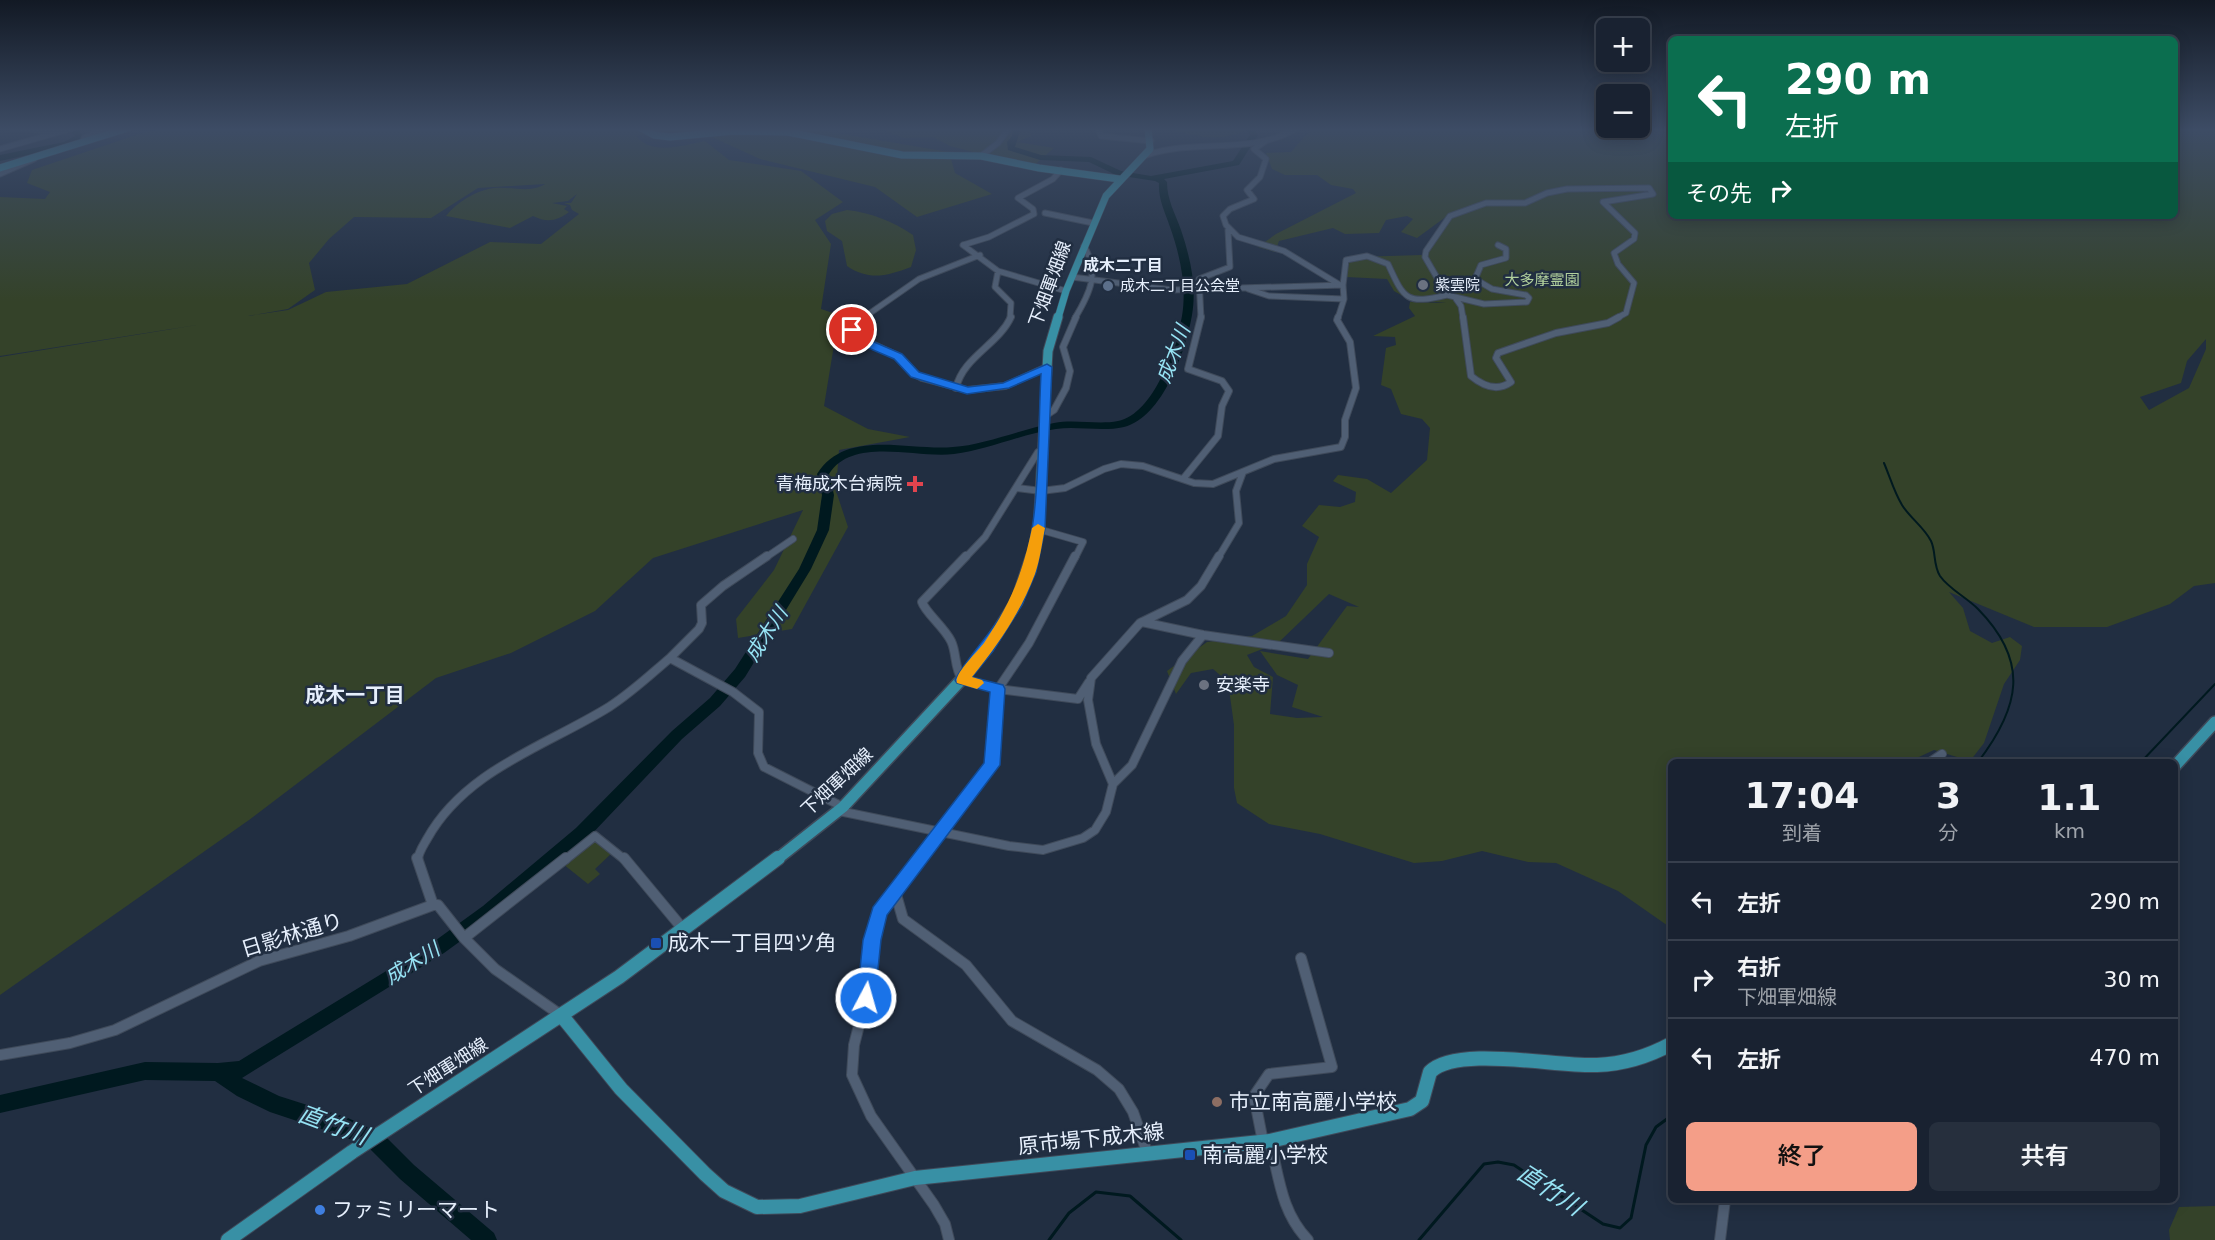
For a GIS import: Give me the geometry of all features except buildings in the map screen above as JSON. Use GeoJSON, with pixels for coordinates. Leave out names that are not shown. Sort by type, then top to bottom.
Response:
{"type":"FeatureCollection","features":[{"type":"Feature","properties":{"kind":"main road","name":"下畑軍畑線"},"geometry":{"type":"LineString","coordinates":[[228,1240],[352,1152],[562,1016],[683,929],[841,809],[962,680],[988,647],[1017,601],[1029,572],[1038,529],[1047,367],[1052,330],[1093,224],[1106,196],[1114,186]]}},
{"type":"Feature","properties":{"kind":"main road"},"geometry":{"type":"LineString","coordinates":[[2178,763],[2215,722]]}},
{"type":"Feature","properties":{"kind":"main road","name":"原市場下成木線"},"geometry":{"type":"LineString","coordinates":[[562,1016],[621,1089],[705,1174],[742,1201],[757,1208],[785,1208],[915,1178],[1266,1142],[1410,1109],[1422,1101],[1425,1081],[1431,1069],[1446,1061],[1473,1058],[1563,1065],[1594,1064],[1645,1057],[1668,1046]]}},
{"type":"Feature","properties":{"kind":"street"},"geometry":{"type":"LineString","coordinates":[[1038,186],[1025,191],[1018,198],[1033,210],[1034,214],[989,237],[963,244],[998,271],[1066,291]]}},
{"type":"Feature","properties":{"kind":"street"},"geometry":{"type":"LineString","coordinates":[[1183,479],[1218,436],[1222,406],[1229,391],[1222,381],[1188,369],[1202,314],[1200,278],[1230,267],[1228,230],[1223,216],[1230,209],[1254,199],[1247,190],[1251,186]]}},
{"type":"Feature","properties":{"kind":"street"},"geometry":{"type":"LineString","coordinates":[[1447,295],[1425,257],[1426,251],[1449,216],[1486,203],[1525,203],[1547,193],[1567,189],[1642,186],[1649,188],[1653,194],[1603,202],[1635,233],[1634,239],[1614,253],[1618,264],[1634,283],[1626,313],[1608,323],[1556,333],[1498,353],[1496,358],[1511,382],[1506,387],[1493,388],[1479,384],[1471,376],[1461,306],[1456,299]]}},
{"type":"Feature","properties":{"kind":"street"},"geometry":{"type":"LineString","coordinates":[[1045,213],[1093,224]]}},
{"type":"Feature","properties":{"kind":"street"},"geometry":{"type":"LineString","coordinates":[[1228,230],[1251,243],[1284,252],[1342,285]]}},
{"type":"Feature","properties":{"kind":"street"},"geometry":{"type":"LineString","coordinates":[[1017,488],[1040,492],[1068,487],[1103,467],[1128,463],[1183,479],[1213,484],[1290,454],[1323,452],[1338,448],[1344,443],[1345,420],[1356,388],[1350,342],[1337,320],[1344,299],[1342,285],[1346,260],[1355,256],[1375,258],[1388,264],[1398,290],[1405,295],[1421,299],[1447,295],[1484,304],[1527,302],[1526,295],[1490,288],[1481,285],[1476,279],[1481,265],[1506,258],[1508,254],[1506,249],[1497,245]]}},
{"type":"Feature","properties":{"kind":"street"},"geometry":{"type":"LineString","coordinates":[[1045,416],[1054,410],[1067,390],[1072,374],[1064,351],[1065,340],[1089,295],[1092,279],[1091,262],[1084,246]]}},
{"type":"Feature","properties":{"kind":"street"},"geometry":{"type":"LineString","coordinates":[[980,255],[914,282],[856,323],[852,330],[856,338],[898,356],[915,375],[972,391],[999,387],[1047,367]]}},
{"type":"Feature","properties":{"kind":"street"},"geometry":{"type":"LineString","coordinates":[[956,388],[958,376],[998,336],[1012,312],[1011,302],[994,287],[998,271]]}},
{"type":"Feature","properties":{"kind":"street"},"geometry":{"type":"LineString","coordinates":[[1072,277],[1175,290],[1342,285]]}},
{"type":"Feature","properties":{"kind":"street"},"geometry":{"type":"LineString","coordinates":[[1245,287],[1269,296],[1344,299]]}},
{"type":"Feature","properties":{"kind":"street"},"geometry":{"type":"LineString","coordinates":[[1043,450],[1038,452],[985,537],[922,602],[924,609],[940,622],[953,644],[958,673],[962,680],[998,689],[1078,699],[1091,678],[1116,647],[1142,622],[1187,600],[1201,586],[1239,523],[1236,492],[1243,472]]}},
{"type":"Feature","properties":{"kind":"street"},"geometry":{"type":"LineString","coordinates":[[949,1240],[945,1224],[934,1204],[871,1116],[852,1075],[854,1045],[866,998],[872,940],[879,912],[992,765],[998,689],[1029,643],[1083,542],[1038,529]]}},
{"type":"Feature","properties":{"kind":"street"},"geometry":{"type":"LineString","coordinates":[[562,1016],[503,976],[463,938],[438,905],[433,904],[417,857],[446,811],[486,774],[612,705],[670,658],[681,642],[695,633],[702,624],[701,605],[723,586],[793,539]]}},
{"type":"Feature","properties":{"kind":"street"},"geometry":{"type":"LineString","coordinates":[[1142,622],[1203,635],[1329,653]]}},
{"type":"Feature","properties":{"kind":"street"},"geometry":{"type":"LineString","coordinates":[[670,658],[733,692],[759,712],[760,726],[755,746],[764,767],[841,809],[1023,849],[1043,850],[1062,847],[1095,830],[1106,812],[1113,784],[1132,765],[1182,661],[1203,635]]}},
{"type":"Feature","properties":{"kind":"street"},"geometry":{"type":"LineString","coordinates":[[1091,678],[1088,700],[1096,744],[1113,784]]}},
{"type":"Feature","properties":{"kind":"street"},"geometry":{"type":"LineString","coordinates":[[1934,759],[1942,754]]}},
{"type":"Feature","properties":{"kind":"street"},"geometry":{"type":"LineString","coordinates":[[463,938],[595,836],[622,856],[683,929]]}},
{"type":"Feature","properties":{"kind":"street"},"geometry":{"type":"LineString","coordinates":[[895,891],[903,919],[966,965],[1006,1016],[1097,1070],[1119,1089],[1133,1112],[1148,1155]]}},
{"type":"Feature","properties":{"kind":"street","name":"日影林通り"},"geometry":{"type":"LineString","coordinates":[[0,1055],[70,1043],[115,1030],[259,961],[349,936],[433,904]]}},
{"type":"Feature","properties":{"kind":"street"},"geometry":{"type":"LineString","coordinates":[[1301,958],[1332,1067],[1269,1074],[1254,1095],[1285,1208],[1296,1229],[1308,1240]]}},
{"type":"Feature","properties":{"kind":"street"},"geometry":{"type":"LineString","coordinates":[[1720,1240],[1725,1203]]}},
{"type":"Feature","properties":{"kind":"green space"},"geometry":{"type":"Polygon","coordinates":[[[34,186],[514,186],[478,188],[431,218],[354,217],[329,239],[309,263],[315,290],[288,309],[248,316],[288,310],[326,292],[407,284],[490,242],[541,244],[579,214],[572,210],[570,205],[564,203],[571,203],[577,194],[568,201],[552,203],[567,206],[564,209],[569,212],[560,217],[547,220],[533,216],[510,228],[446,216],[474,194],[494,188],[533,189],[541,186],[821,186],[843,202],[815,220],[831,244],[821,309],[848,318],[834,345],[824,406],[868,429],[910,437],[839,450],[836,491],[848,527],[792,629],[738,638],[736,619],[774,570],[803,510],[653,558],[595,611],[511,653],[436,678],[249,820],[0,995],[0,357],[203,324],[0,356],[0,197],[45,199],[50,192],[34,186]]]}},
{"type":"Feature","properties":{"kind":"green space"},"geometry":{"type":"Polygon","coordinates":[[[870,186],[978,186],[992,194],[917,217],[870,186]]]}},
{"type":"Feature","properties":{"kind":"green space","name":"大多摩霊園"},"geometry":{"type":"Polygon","coordinates":[[[1336,186],[1668,186],[1668,219],[2178,219],[2178,186],[2215,186],[2215,583],[2194,586],[2170,604],[2107,627],[2034,627],[1949,592],[1963,608],[1970,631],[1992,643],[2010,637],[2022,646],[2020,660],[2004,684],[1984,743],[1972,759],[1963,759],[1934,750],[1914,759],[1668,759],[1668,926],[1618,891],[1556,863],[1528,862],[1482,851],[1442,861],[1414,863],[1320,834],[1269,824],[1237,803],[1234,788],[1234,725],[1228,682],[1213,669],[1191,673],[1176,694],[1167,671],[1207,642],[1252,636],[1286,616],[1307,585],[1307,564],[1319,537],[1302,526],[1319,505],[1340,507],[1355,502],[1356,492],[1333,481],[1338,475],[1367,479],[1391,493],[1427,460],[1430,428],[1422,419],[1401,414],[1391,389],[1381,385],[1386,348],[1396,345],[1395,337],[1373,336],[1415,316],[1409,308],[1410,302],[1446,303],[1408,299],[1394,291],[1387,279],[1346,277],[1350,259],[1355,257],[1422,255],[1447,216],[1417,238],[1401,232],[1413,219],[1407,216],[1386,220],[1379,233],[1345,234],[1333,228],[1279,241],[1275,252],[1258,247],[1276,234],[1356,193],[1353,189],[1336,186]],[[2206,339],[2187,361],[2181,383],[2140,397],[2149,410],[2189,388],[2206,349],[2206,339]],[[1329,594],[1278,643],[1247,655],[1254,667],[1273,677],[1270,714],[1297,718],[1323,717],[1292,707],[1298,685],[1277,675],[1260,651],[1308,659],[1347,606],[1359,607],[1329,594]]]}},
{"type":"Feature","properties":{"kind":"green space"},"geometry":{"type":"Polygon","coordinates":[[[847,210],[882,218],[913,235],[916,250],[911,267],[878,276],[863,274],[847,266],[842,241],[827,231],[825,221],[832,214],[847,210]]]}},
{"type":"Feature","properties":{"kind":"green space"},"geometry":{"type":"Polygon","coordinates":[[[594,839],[613,852],[595,869],[600,874],[588,884],[563,864],[594,839]]]}},
{"type":"Feature","properties":{"kind":"green space"},"geometry":{"type":"Polygon","coordinates":[[[2215,1206],[2215,1240],[2170,1240],[2169,1230],[2179,1207],[2215,1206]]]}},
{"type":"Feature","properties":{"kind":"waterway","name":"成木川"},"geometry":{"type":"LineString","coordinates":[[0,1104],[145,1071],[218,1072],[242,1069],[438,948],[489,911],[582,833],[677,735],[715,702],[740,673],[805,569],[823,530],[828,495],[823,474],[830,463],[862,450],[877,448],[953,451],[1056,426],[1122,424],[1138,415],[1152,401],[1165,381],[1175,360],[1187,313],[1189,292],[1186,268],[1176,230],[1165,201],[1163,186]]}},
{"type":"Feature","properties":{"kind":"waterway"},"geometry":{"type":"LineString","coordinates":[[1884,463],[1902,505],[1931,541],[1940,576],[1978,609],[1995,629],[2006,648],[2012,666],[2013,685],[2010,703],[2003,722],[1980,759]]}},
{"type":"Feature","properties":{"kind":"waterway","name":"直竹川"},"geometry":{"type":"LineString","coordinates":[[2144,759],[2215,684]]}},
{"type":"Feature","properties":{"kind":"waterway","name":"直竹川"},"geometry":{"type":"LineString","coordinates":[[221,1074],[244,1090],[277,1105],[348,1128],[376,1141],[407,1172],[487,1240]]}},
{"type":"Feature","properties":{"kind":"waterway","name":"直竹川"},"geometry":{"type":"LineString","coordinates":[[1419,1240],[1484,1164],[1498,1162],[1514,1165],[1603,1224],[1620,1228],[1631,1218],[1646,1145],[1656,1127],[1668,1118]]}},
{"type":"Feature","properties":{"kind":"waterway","name":"直竹川"},"geometry":{"type":"LineString","coordinates":[[1049,1240],[1069,1213],[1096,1192],[1130,1196],[1181,1240]]}},
{"type":"Feature","properties":{"kind":"slow traffic"},"geometry":{"type":"LineString","coordinates":[[977,683],[962,680],[988,647],[1017,601],[1036,548],[1038,528]]}},
{"type":"Feature","properties":{"kind":"place","name":"紫雲院"},"geometry":{"type":"Point","coordinates":[1423,285]}},
{"type":"Feature","properties":{"kind":"place","name":"成木二丁目公会堂"},"geometry":{"type":"Point","coordinates":[1108,286]}},
{"type":"Feature","properties":{"kind":"place","name":"青梅成木台病院"},"geometry":{"type":"Point","coordinates":[915,484]}},
{"type":"Feature","properties":{"kind":"place","name":"安楽寺"},"geometry":{"type":"Point","coordinates":[1204,685]}},
{"type":"Feature","properties":{"kind":"place","name":"成木一丁目四ツ角"},"geometry":{"type":"Point","coordinates":[656,943]}},
{"type":"Feature","properties":{"kind":"place","name":"市立南高麗小学校"},"geometry":{"type":"Point","coordinates":[1217,1102]}},
{"type":"Feature","properties":{"kind":"place","name":"南高麗小学校"},"geometry":{"type":"Point","coordinates":[1190,1155]}},
{"type":"Feature","properties":{"kind":"place","name":"ファミリーマート"},"geometry":{"type":"Point","coordinates":[320,1210]}},
{"type":"Feature","properties":{"kind":"district","name":"成木二丁目"},"geometry":{"type":"Point","coordinates":[1123,265]}},
{"type":"Feature","properties":{"kind":"district","name":"成木一丁目"},"geometry":{"type":"Point","coordinates":[355,695]}},
{"type":"Feature","properties":{"kind":"route"},"geometry":{"type":"LineString","coordinates":[[852,330],[856,338],[898,356],[915,375],[972,391],[1005,386],[1047,367],[1036,548],[1017,601],[988,647],[962,680],[998,689],[992,765],[879,912],[872,940],[866,998]]}}]}
